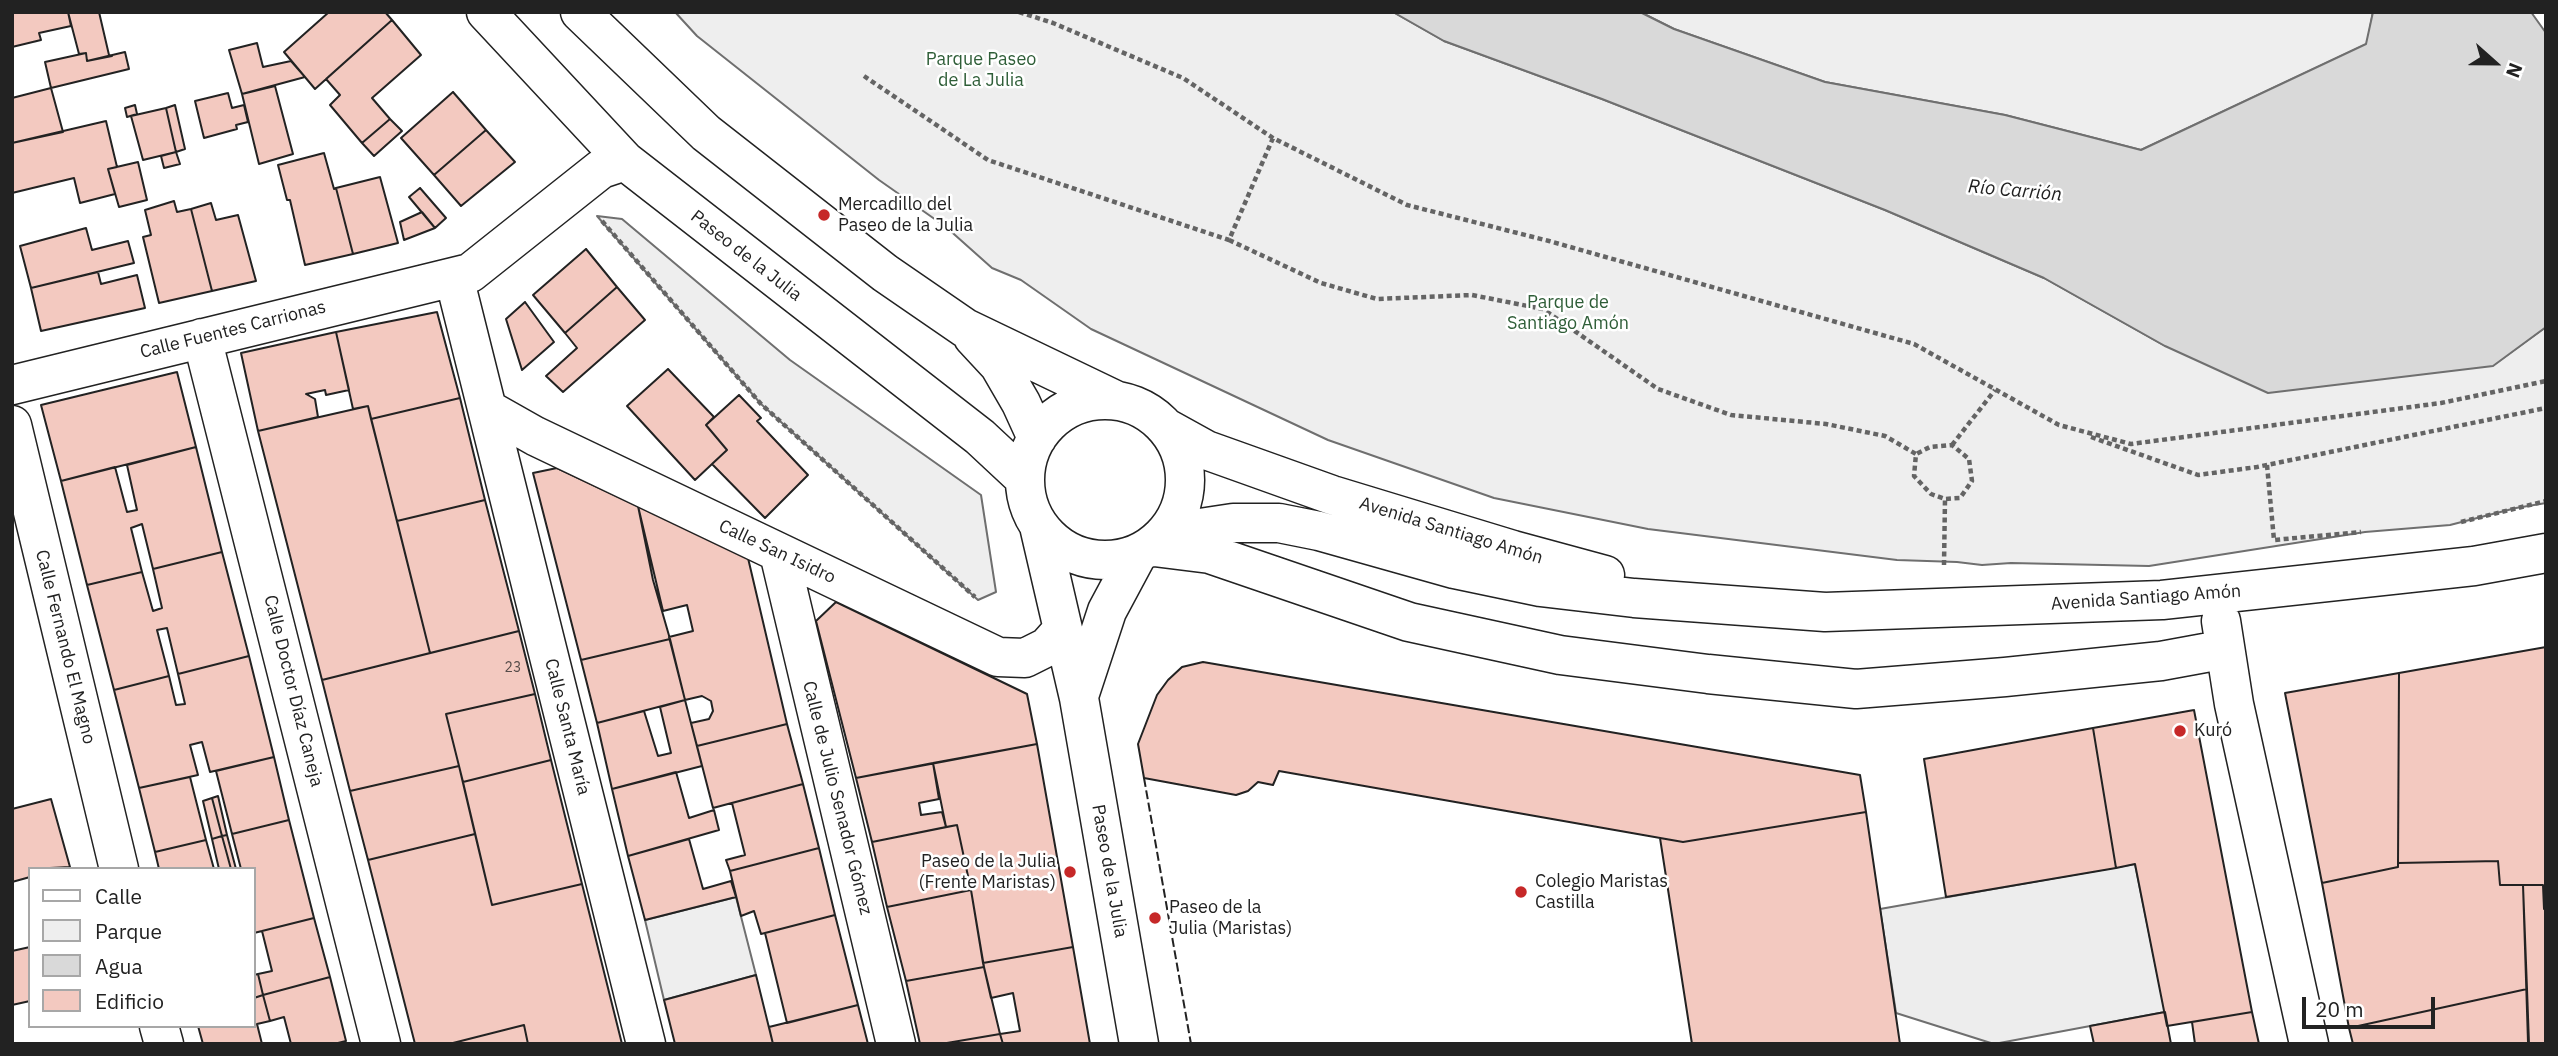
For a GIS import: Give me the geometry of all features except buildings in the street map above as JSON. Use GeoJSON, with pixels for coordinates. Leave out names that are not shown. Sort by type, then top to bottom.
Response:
{"type":"FeatureCollection","features":[{"type":"Feature","properties":{"kind":"street","name":"Paseo de la Julia"},"geometry":{"type":"LineString","coordinates":[[486,12],[625,161],[980,438],[1025,479]]}},
{"type":"Feature","properties":{"kind":"street"},"geometry":{"type":"LineString","coordinates":[[580,12],[706,133],[885,273],[965,328],[1115,400],[1135,405],[1153,415],[1168,429],[1181,454],[1186,481],[1181,509],[1152,545]]}},
{"type":"Feature","properties":{"kind":"street","name":"Calle Fuentes Carrionas"},"geometry":{"type":"LineString","coordinates":[[12,385],[470,273],[601,169],[625,161]]}},
{"type":"Feature","properties":{"kind":"street","name":"Calle Santa María"},"geometry":{"type":"LineString","coordinates":[[454,277],[646,1044]]}},
{"type":"Feature","properties":{"kind":"street"},"geometry":{"type":"LineString","coordinates":[[965,328],[999,365],[1037,438]]}},
{"type":"Feature","properties":{"kind":"street","name":"Calle Doctor Díaz Caneja"},"geometry":{"type":"LineString","coordinates":[[202,338],[381,1044]]}},
{"type":"Feature","properties":{"kind":"street"},"geometry":{"type":"LineString","coordinates":[[1115,400],[1092,401],[1071,408],[1052,420],[1037,438],[1028,457],[1025,479],[1028,504],[1039,526],[1058,546],[1083,558],[1110,561],[1152,545],[1210,554],[1409,622],[1560,655],[1707,674],[1856,688],[2161,661],[2210,652],[2224,646]]}},
{"type":"Feature","properties":{"kind":"street","name":"Calle San Isidro"},"geometry":{"type":"LineString","coordinates":[[489,410],[535,436],[999,657],[1025,658],[1047,648],[1063,629]]}},
{"type":"Feature","properties":{"kind":"street","name":"Calle Fernando El Magno"},"geometry":{"type":"LineString","coordinates":[[12,425],[119,867]]}},
{"type":"Feature","properties":{"kind":"street","name":"Avenida Santiago Amón"},"geometry":{"type":"LineString","coordinates":[[1168,429],[1206,450],[1332,495],[1474,539],[1634,583],[1744,605]]}},
{"type":"Feature","properties":{"kind":"street","name":"Avenida Santiago Amón"},"geometry":{"type":"LineString","coordinates":[[1152,545],[1233,523],[1279,523],[1319,531],[1454,569],[1540,587],[1634,598],[1825,612],[2162,600],[2474,566],[2546,553]]}},
{"type":"Feature","properties":{"kind":"street","name":"Paseo de la Julia"},"geometry":{"type":"LineString","coordinates":[[1039,526],[1079,698],[1139,1044]]}},
{"type":"Feature","properties":{"kind":"street","name":"Paseo de la Julia"},"geometry":{"type":"LineString","coordinates":[[1079,698],[1107,611],[1152,545]]}},
{"type":"Feature","properties":{"kind":"street","name":"Calle de Julio Senador Gómez"},"geometry":{"type":"LineString","coordinates":[[779,553],[896,1044]]}},
{"type":"Feature","properties":{"kind":"street"},"geometry":{"type":"LineString","coordinates":[[2217,594],[2237,716],[2309,1044]]}},
{"type":"Feature","properties":{"kind":"path"},"geometry":{"type":"LineString","coordinates":[[1019,12],[1053,23],[1183,78],[1273,138],[1407,205],[1561,245],[1914,344],[2059,425],[2198,475],[2267,465],[2546,408]]}},
{"type":"Feature","properties":{"kind":"path"},"geometry":{"type":"LineString","coordinates":[[863,76],[988,160],[1229,240],[1321,283],[1377,299],[1472,295],[1543,309],[1658,389],[1731,415],[1826,424],[1885,436],[1916,454]]}},
{"type":"Feature","properties":{"kind":"path"},"geometry":{"type":"LineString","coordinates":[[1229,240],[1273,138]]}},
{"type":"Feature","properties":{"kind":"path"},"geometry":{"type":"LineString","coordinates":[[572,190],[761,404],[978,600],[999,657]]}},
{"type":"Feature","properties":{"kind":"path"},"geometry":{"type":"LineString","coordinates":[[2059,425],[2131,444],[2441,403],[2546,381]]}},
{"type":"Feature","properties":{"kind":"path"},"geometry":{"type":"LineString","coordinates":[[1952,445],[1995,390]]}},
{"type":"Feature","properties":{"kind":"path"},"geometry":{"type":"LineString","coordinates":[[1952,445],[1969,459],[1972,481],[1960,498],[1945,499],[1931,494],[1914,477],[1916,454],[1930,447],[1952,445]]}},
{"type":"Feature","properties":{"kind":"path"},"geometry":{"type":"LineString","coordinates":[[2267,465],[2274,540],[2368,532]]}},
{"type":"Feature","properties":{"kind":"path"},"geometry":{"type":"LineString","coordinates":[[1944,608],[1945,499]]}},
{"type":"Feature","properties":{"kind":"path"},"geometry":{"type":"LineString","coordinates":[[2450,525],[2546,501]]}},
{"type":"Feature","properties":{"kind":"green space","name":"Parque de Santiago Amón"},"geometry":{"type":"Polygon","coordinates":[[[675,12],[1393,12],[1444,41],[1602,99],[1885,210],[2044,278],[2165,346],[2492,366],[2546,327],[2546,503],[2450,525],[2365,532],[2149,566],[2011,563],[1982,565],[1897,560],[1648,529],[1494,498],[1328,440],[1091,329],[1021,280],[992,268],[946,227],[879,180],[697,36],[675,12]]]}},
{"type":"Feature","properties":{"kind":"green space"},"geometry":{"type":"Polygon","coordinates":[[[1640,12],[2373,12],[2367,44],[2141,150],[2005,115],[1825,82],[1674,29],[1640,12]]]}},
{"type":"Feature","properties":{"kind":"green space"},"geometry":{"type":"Polygon","coordinates":[[[597,216],[622,219],[790,360],[981,495],[996,592],[978,600],[761,404],[597,216]]]}},
{"type":"Feature","properties":{"kind":"green space"},"geometry":{"type":"Polygon","coordinates":[[[736,897],[756,975],[664,1000],[645,920],[736,897]]]}},
{"type":"Feature","properties":{"kind":"shaded area"},"geometry":{"type":"Polygon","coordinates":[[[2135,864],[2165,1012],[1994,1044],[1896,1013],[1880,909],[2135,864]]]}},
{"type":"Feature","properties":{"kind":"water","name":"Río Carrión"},"geometry":{"type":"Polygon","coordinates":[[[1393,12],[1640,12],[1674,29],[1825,82],[2005,115],[2141,150],[2366,44],[2373,12],[2531,12],[2546,33],[2546,327],[2493,366],[2268,393],[2165,346],[2044,278],[1885,210],[1602,99],[1444,41],[1393,12]]]}},
{"type":"Feature","properties":{"kind":"fence"},"geometry":{"type":"LineString","coordinates":[[1144,778],[1191,1044]]}},
{"type":"Feature","properties":{"kind":"place","name":"Mercadillo del Paseo de la Julia"},"geometry":{"type":"Point","coordinates":[824,215]}},
{"type":"Feature","properties":{"kind":"place","name":"Kuró"},"geometry":{"type":"Point","coordinates":[2180,731]}},
{"type":"Feature","properties":{"kind":"place","name":"Paseo de la Julia (Frente Maristas)"},"geometry":{"type":"Point","coordinates":[1070,872]}},
{"type":"Feature","properties":{"kind":"place","name":"Colegio Maristas Castilla"},"geometry":{"type":"Point","coordinates":[1521,892]}},
{"type":"Feature","properties":{"kind":"place","name":"Paseo de la Julia (Maristas)"},"geometry":{"type":"Point","coordinates":[1155,918]}},
{"type":"Feature","properties":{"kind":"park label","name":"Parque Paseo de La Julia"},"geometry":{"type":"Point","coordinates":[981,70]}}]}
